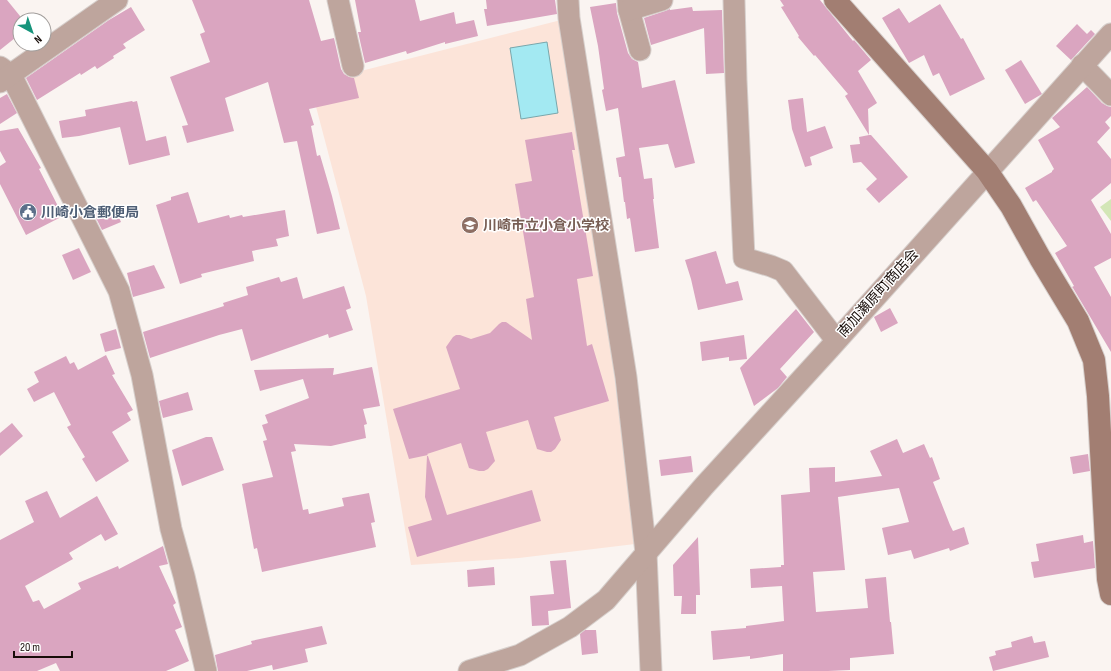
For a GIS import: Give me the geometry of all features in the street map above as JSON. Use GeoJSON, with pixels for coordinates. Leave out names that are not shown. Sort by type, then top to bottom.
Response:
{"type":"FeatureCollection","features":[{"type":"Feature","properties":{"kind":"street"},"geometry":{"type":"LineString","coordinates":[[118,0],[4,74],[119,291],[142,375],[171,529],[184,576],[206,671]]}},
{"type":"Feature","properties":{"kind":"street"},"geometry":{"type":"LineString","coordinates":[[338,0],[353,66]]}},
{"type":"Feature","properties":{"kind":"street"},"geometry":{"type":"LineString","coordinates":[[568,0],[569,18],[626,377],[646,553],[651,671]]}},
{"type":"Feature","properties":{"kind":"street"},"geometry":{"type":"LineString","coordinates":[[640,50],[629,5],[662,0]]}},
{"type":"Feature","properties":{"kind":"street"},"geometry":{"type":"LineString","coordinates":[[734,0],[744,258],[783,271],[836,340]]}},
{"type":"Feature","properties":{"kind":"street"},"geometry":{"type":"LineString","coordinates":[[835,0],[987,172],[1011,206],[1078,321],[1094,360],[1098,396],[1105,421],[1108,579],[1111,594]]}},
{"type":"Feature","properties":{"kind":"street","name":"南加瀬原町商店会"},"geometry":{"type":"LineString","coordinates":[[469,671],[520,655],[570,627],[606,600],[704,486],[1111,34]]}},
{"type":"Feature","properties":{"kind":"street"},"geometry":{"type":"LineString","coordinates":[[1082,65],[1111,95]]}},
{"type":"Feature","properties":{"kind":"shaded area","name":"川崎市立小倉小学校"},"geometry":{"type":"Polygon","coordinates":[[[561,20],[606,309],[635,544],[519,558],[411,565],[366,296],[310,84],[561,20]]]}},
{"type":"Feature","properties":{"kind":"green space"},"geometry":{"type":"Polygon","coordinates":[[[1111,199],[1111,221],[1100,207],[1111,199]]]}},
{"type":"Feature","properties":{"kind":"water"},"geometry":{"type":"Polygon","coordinates":[[[547,42],[558,113],[521,119],[510,48],[547,42]]]}},
{"type":"Feature","properties":{"kind":"building"},"geometry":{"type":"Polygon","coordinates":[[[0,0],[7,0],[17,12],[12,12],[12,40],[0,50],[0,0]]]}},
{"type":"Feature","properties":{"kind":"building"},"geometry":{"type":"Polygon","coordinates":[[[192,0],[309,0],[321,41],[334,38],[341,69],[344,74],[354,78],[359,98],[309,109],[314,125],[311,126],[317,156],[320,155],[340,229],[317,234],[297,141],[284,143],[268,82],[225,98],[234,131],[187,143],[182,126],[188,125],[170,77],[210,62],[200,34],[205,32],[192,0]]]}},
{"type":"Feature","properties":{"kind":"building"},"geometry":{"type":"Polygon","coordinates":[[[355,0],[415,0],[420,21],[454,12],[456,24],[474,20],[478,36],[445,44],[445,42],[407,54],[406,51],[365,63],[358,32],[361,32],[355,0]]]}},
{"type":"Feature","properties":{"kind":"building"},"geometry":{"type":"Polygon","coordinates":[[[486,0],[555,0],[557,14],[487,26],[484,9],[487,9],[486,0]]]}},
{"type":"Feature","properties":{"kind":"building"},"geometry":{"type":"Polygon","coordinates":[[[780,0],[820,0],[853,41],[854,40],[871,60],[858,71],[877,103],[868,109],[869,135],[845,96],[848,94],[798,37],[799,36],[781,7],[784,6],[780,0]]]}},
{"type":"Feature","properties":{"kind":"building"},"geometry":{"type":"Polygon","coordinates":[[[616,3],[617,13],[628,53],[632,59],[638,62],[642,88],[675,80],[695,163],[675,168],[668,144],[639,148],[644,179],[652,178],[659,248],[635,252],[630,218],[627,219],[621,177],[619,177],[616,158],[625,156],[618,108],[606,111],[602,90],[604,89],[598,46],[590,7],[616,3]]]}},
{"type":"Feature","properties":{"kind":"building"},"geometry":{"type":"Polygon","coordinates":[[[940,4],[961,39],[963,38],[985,79],[950,96],[939,73],[933,76],[924,55],[909,63],[882,18],[899,8],[909,23],[940,4]]]}},
{"type":"Feature","properties":{"kind":"building"},"geometry":{"type":"Polygon","coordinates":[[[131,7],[145,30],[123,44],[126,48],[113,56],[114,58],[97,69],[95,66],[81,75],[80,73],[37,100],[26,78],[109,20],[131,7]]]}},
{"type":"Feature","properties":{"kind":"building"},"geometry":{"type":"Polygon","coordinates":[[[692,7],[693,11],[722,10],[724,73],[706,74],[704,28],[651,45],[644,18],[670,9],[692,7]]]}},
{"type":"Feature","properties":{"kind":"building"},"geometry":{"type":"Polygon","coordinates":[[[1077,24],[1087,34],[1091,30],[1095,34],[1071,60],[1056,46],[1077,24]]]}},
{"type":"Feature","properties":{"kind":"building"},"geometry":{"type":"Polygon","coordinates":[[[1021,60],[1042,94],[1025,104],[1005,70],[1021,60]]]}},
{"type":"Feature","properties":{"kind":"building"},"geometry":{"type":"Polygon","coordinates":[[[1087,87],[1102,103],[1111,107],[1111,116],[1105,122],[1110,128],[1097,142],[1111,159],[1111,183],[1091,200],[1111,234],[1111,258],[1094,267],[1111,297],[1111,352],[1072,287],[1074,286],[1055,253],[1067,246],[1036,200],[1033,202],[1025,188],[1052,172],[1054,169],[1038,140],[1060,127],[1052,118],[1087,87]]]}},
{"type":"Feature","properties":{"kind":"building"},"geometry":{"type":"Polygon","coordinates":[[[7,94],[17,113],[0,124],[0,98],[7,94]]]}},
{"type":"Feature","properties":{"kind":"building"},"geometry":{"type":"Polygon","coordinates":[[[803,98],[807,132],[825,126],[833,148],[810,157],[812,165],[805,167],[792,129],[788,100],[803,98]]]}},
{"type":"Feature","properties":{"kind":"building"},"geometry":{"type":"Polygon","coordinates":[[[137,101],[146,141],[166,136],[170,155],[129,165],[120,127],[79,136],[62,138],[59,121],[86,116],[85,110],[137,101]]]}},
{"type":"Feature","properties":{"kind":"building"},"geometry":{"type":"Polygon","coordinates":[[[18,128],[41,168],[39,169],[63,216],[26,235],[0,184],[0,166],[6,162],[0,151],[0,131],[18,128]]]}},
{"type":"Feature","properties":{"kind":"building"},"geometry":{"type":"Polygon","coordinates":[[[572,132],[575,150],[572,150],[593,276],[577,279],[587,346],[592,344],[609,401],[554,417],[561,440],[551,452],[537,449],[528,420],[486,432],[495,461],[488,469],[484,471],[469,468],[461,443],[427,454],[428,455],[409,459],[393,409],[460,389],[446,347],[453,337],[460,335],[471,339],[490,333],[499,324],[506,322],[532,340],[526,299],[534,297],[515,184],[532,181],[525,140],[572,132]]]}},
{"type":"Feature","properties":{"kind":"building"},"geometry":{"type":"Polygon","coordinates":[[[871,135],[908,177],[879,203],[866,189],[877,179],[861,162],[853,163],[850,145],[860,144],[859,137],[871,135]]]}},
{"type":"Feature","properties":{"kind":"building"},"geometry":{"type":"Polygon","coordinates":[[[188,192],[198,223],[229,215],[230,218],[242,215],[243,217],[285,210],[289,236],[276,239],[278,246],[252,251],[254,261],[201,274],[202,277],[180,284],[156,205],[171,200],[171,197],[188,192]]]}},
{"type":"Feature","properties":{"kind":"building"},"geometry":{"type":"Polygon","coordinates":[[[108,207],[114,207],[121,222],[102,230],[94,214],[108,207]]]}},
{"type":"Feature","properties":{"kind":"building"},"geometry":{"type":"Polygon","coordinates":[[[79,248],[91,272],[73,280],[62,255],[79,248]]]}},
{"type":"Feature","properties":{"kind":"building"},"geometry":{"type":"Polygon","coordinates":[[[716,251],[726,284],[738,281],[743,300],[698,310],[685,260],[716,251]]]}},
{"type":"Feature","properties":{"kind":"building"},"geometry":{"type":"Polygon","coordinates":[[[154,265],[165,288],[133,297],[127,273],[154,265]]]}},
{"type":"Feature","properties":{"kind":"building"},"geometry":{"type":"Polygon","coordinates":[[[279,277],[281,282],[297,277],[303,299],[344,286],[351,308],[346,310],[353,330],[329,338],[328,334],[251,361],[242,329],[150,358],[143,332],[224,306],[223,303],[248,295],[246,287],[279,277]]]}},
{"type":"Feature","properties":{"kind":"building"},"geometry":{"type":"Polygon","coordinates":[[[890,308],[898,323],[881,332],[874,317],[890,308]]]}},
{"type":"Feature","properties":{"kind":"building"},"geometry":{"type":"Polygon","coordinates":[[[796,309],[814,332],[780,369],[787,377],[778,388],[754,406],[740,368],[796,309]]]}},
{"type":"Feature","properties":{"kind":"building"},"geometry":{"type":"Polygon","coordinates":[[[116,329],[121,348],[105,352],[100,334],[116,329]]]}},
{"type":"Feature","properties":{"kind":"building"},"geometry":{"type":"Polygon","coordinates":[[[744,335],[747,359],[729,361],[729,357],[702,361],[700,342],[744,335]]]}},
{"type":"Feature","properties":{"kind":"building"},"geometry":{"type":"Polygon","coordinates":[[[106,355],[115,374],[112,375],[133,410],[127,413],[131,420],[112,432],[129,461],[96,482],[82,459],[85,457],[67,427],[71,425],[54,392],[34,402],[27,389],[39,382],[34,372],[66,356],[70,364],[74,362],[78,370],[106,355]]]}},
{"type":"Feature","properties":{"kind":"building"},"geometry":{"type":"Polygon","coordinates":[[[372,367],[380,406],[363,409],[367,424],[364,425],[366,438],[331,446],[294,444],[296,451],[291,452],[303,510],[308,509],[309,514],[344,506],[342,498],[369,493],[375,522],[371,523],[376,547],[262,572],[257,548],[254,549],[242,484],[273,477],[263,441],[267,440],[262,425],[268,423],[265,415],[309,398],[303,379],[260,391],[254,370],[334,368],[333,375],[372,367]]]}},
{"type":"Feature","properties":{"kind":"building"},"geometry":{"type":"Polygon","coordinates":[[[188,392],[193,410],[163,418],[159,401],[188,392]]]}},
{"type":"Feature","properties":{"kind":"building"},"geometry":{"type":"Polygon","coordinates":[[[12,423],[23,436],[0,456],[0,433],[12,423]]]}},
{"type":"Feature","properties":{"kind":"building"},"geometry":{"type":"Polygon","coordinates":[[[206,437],[212,437],[224,470],[182,486],[172,450],[206,437]]]}},
{"type":"Feature","properties":{"kind":"building"},"geometry":{"type":"Polygon","coordinates":[[[897,439],[903,453],[924,444],[930,458],[932,457],[940,479],[933,482],[950,525],[953,531],[964,527],[969,544],[950,551],[949,548],[914,559],[911,550],[888,555],[882,528],[909,522],[899,488],[838,497],[845,570],[813,572],[816,612],[868,608],[865,579],[886,577],[894,654],[850,658],[850,670],[828,671],[783,671],[783,654],[750,659],[750,656],[713,660],[711,631],[746,628],[746,626],[784,621],[782,586],[751,588],[750,569],[781,567],[781,565],[784,565],[781,495],[810,492],[809,468],[835,467],[835,482],[882,476],[870,451],[897,439]]]}},
{"type":"Feature","properties":{"kind":"building"},"geometry":{"type":"Polygon","coordinates":[[[1088,454],[1090,471],[1073,474],[1070,457],[1088,454]]]}},
{"type":"Feature","properties":{"kind":"building"},"geometry":{"type":"Polygon","coordinates":[[[427,456],[447,515],[532,490],[541,521],[417,557],[408,527],[432,520],[425,497],[427,456]]]}},
{"type":"Feature","properties":{"kind":"building"},"geometry":{"type":"Polygon","coordinates":[[[691,456],[693,472],[661,476],[659,460],[691,456]]]}},
{"type":"Feature","properties":{"kind":"building"},"geometry":{"type":"Polygon","coordinates":[[[47,491],[60,518],[97,496],[118,534],[105,541],[101,534],[69,553],[73,559],[25,586],[33,602],[39,600],[44,609],[81,589],[78,583],[118,566],[119,569],[163,546],[168,564],[159,566],[176,603],[173,605],[182,627],[175,630],[189,661],[166,671],[60,671],[56,663],[37,671],[0,671],[0,540],[34,522],[25,501],[47,491]]]}},
{"type":"Feature","properties":{"kind":"building"},"geometry":{"type":"Polygon","coordinates":[[[1083,535],[1084,543],[1093,541],[1095,568],[1034,578],[1031,562],[1039,561],[1036,544],[1083,535]]]}},
{"type":"Feature","properties":{"kind":"building"},"geometry":{"type":"Polygon","coordinates":[[[698,537],[700,595],[696,595],[696,614],[681,614],[682,596],[674,596],[673,565],[698,537]]]}},
{"type":"Feature","properties":{"kind":"building"},"geometry":{"type":"Polygon","coordinates":[[[566,560],[571,608],[548,611],[549,625],[532,626],[530,596],[554,594],[550,561],[566,560]]]}},
{"type":"Feature","properties":{"kind":"building"},"geometry":{"type":"Polygon","coordinates":[[[494,567],[495,585],[468,587],[467,570],[494,567]]]}},
{"type":"Feature","properties":{"kind":"building"},"geometry":{"type":"Polygon","coordinates":[[[322,626],[327,644],[305,649],[308,662],[273,670],[272,665],[247,671],[218,671],[215,655],[252,644],[251,641],[322,626]]]}},
{"type":"Feature","properties":{"kind":"building"},"geometry":{"type":"Polygon","coordinates":[[[585,630],[596,630],[598,653],[582,655],[580,634],[585,630]]]}},
{"type":"Feature","properties":{"kind":"building"},"geometry":{"type":"Polygon","coordinates":[[[1032,636],[1034,643],[1045,641],[1049,657],[993,671],[989,657],[996,655],[995,651],[1012,647],[1011,642],[1032,636]]]}},
{"type":"Feature","properties":{"kind":"place","name":"川崎小倉郵便局"},"geometry":{"type":"Point","coordinates":[28,212]}},
{"type":"Feature","properties":{"kind":"place","name":"川崎市立小倉小学校"},"geometry":{"type":"Point","coordinates":[470,225]}}]}
